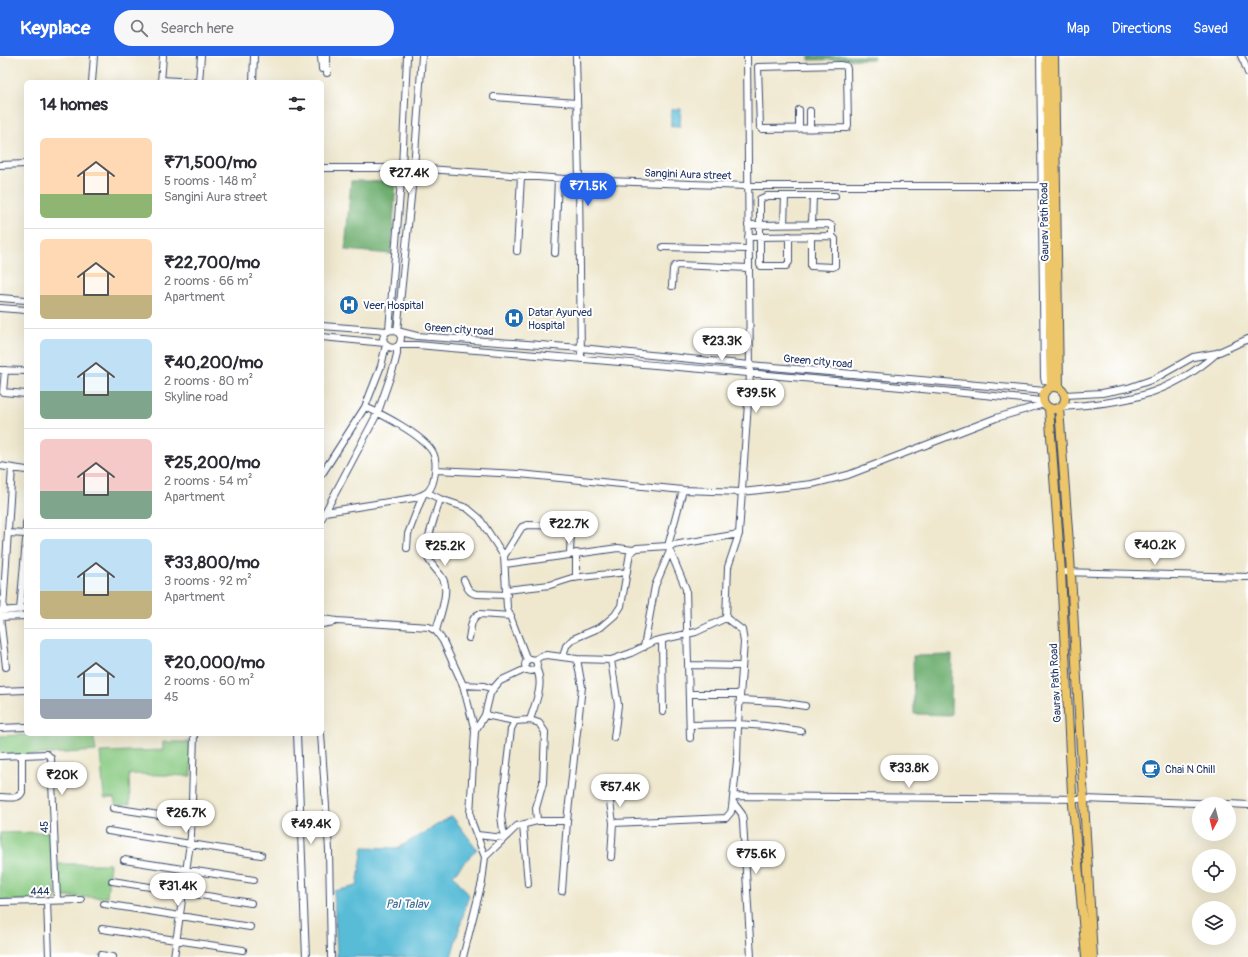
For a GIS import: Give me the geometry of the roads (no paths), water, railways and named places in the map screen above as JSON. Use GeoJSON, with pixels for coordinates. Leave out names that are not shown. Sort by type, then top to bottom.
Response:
{"type":"FeatureCollection","features":[{"type":"Feature","properties":{"kind":"main road","name":"Gaurav Path Road"},"geometry":{"type":"LineString","coordinates":[[1046,56],[1051,387]]}},
{"type":"Feature","properties":{"kind":"main road","name":"Gaurav Path Road"},"geometry":{"type":"LineString","coordinates":[[1048,186],[1054,56]]}},
{"type":"Feature","properties":{"kind":"main road"},"geometry":{"type":"LineString","coordinates":[[1051,387],[1062,390],[1066,400],[1060,408],[1054,410],[1045,404],[1043,394],[1051,387]]}},
{"type":"Feature","properties":{"kind":"main road","name":"Gaurav Path Road"},"geometry":{"type":"LineString","coordinates":[[1045,404],[1060,572],[1073,799],[1086,957]]}},
{"type":"Feature","properties":{"kind":"main road","name":"Gaurav Path Road"},"geometry":{"type":"LineString","coordinates":[[1060,408],[1093,957]]}},
{"type":"Feature","properties":{"kind":"street"},"geometry":{"type":"LineString","coordinates":[[92,80],[94,56]]}},
{"type":"Feature","properties":{"kind":"street"},"geometry":{"type":"LineString","coordinates":[[161,80],[163,56]]}},
{"type":"Feature","properties":{"kind":"street"},"geometry":{"type":"LineString","coordinates":[[199,80],[201,56]]}},
{"type":"Feature","properties":{"kind":"street"},"geometry":{"type":"LineString","coordinates":[[253,80],[254,56]]}},
{"type":"Feature","properties":{"kind":"street"},"geometry":{"type":"LineString","coordinates":[[321,56],[324,71],[327,56]]}},
{"type":"Feature","properties":{"kind":"street"},"geometry":{"type":"LineString","coordinates":[[324,471],[365,407],[381,366],[385,344],[384,336],[388,331],[402,168],[407,56]]}},
{"type":"Feature","properties":{"kind":"street"},"geometry":{"type":"LineString","coordinates":[[324,515],[378,412],[394,366],[401,337],[398,332],[414,168],[422,56]]}},
{"type":"Feature","properties":{"kind":"street"},"geometry":{"type":"LineString","coordinates":[[576,56],[581,359]]}},
{"type":"Feature","properties":{"kind":"street"},"geometry":{"type":"LineString","coordinates":[[726,618],[728,567],[739,534],[750,374],[747,186],[747,56]]}},
{"type":"Feature","properties":{"kind":"street"},"geometry":{"type":"LineString","coordinates":[[1040,56],[1048,186]]}},
{"type":"Feature","properties":{"kind":"street"},"geometry":{"type":"LineString","coordinates":[[1241,56],[1248,73]]}},
{"type":"Feature","properties":{"kind":"street"},"geometry":{"type":"LineString","coordinates":[[846,66],[848,127],[799,129],[760,128],[759,67],[846,66]]}},
{"type":"Feature","properties":{"kind":"street"},"geometry":{"type":"LineString","coordinates":[[494,97],[577,102]]}},
{"type":"Feature","properties":{"kind":"street"},"geometry":{"type":"LineString","coordinates":[[747,110],[759,110]]}},
{"type":"Feature","properties":{"kind":"street"},"geometry":{"type":"LineString","coordinates":[[799,110],[799,129]]}},
{"type":"Feature","properties":{"kind":"street"},"geometry":{"type":"LineString","coordinates":[[810,111],[810,129]]}},
{"type":"Feature","properties":{"kind":"street"},"geometry":{"type":"LineString","coordinates":[[0,165],[24,164]]}},
{"type":"Feature","properties":{"kind":"street","name":"Sangini Aura street"},"geometry":{"type":"LineString","coordinates":[[324,168],[414,168],[558,179],[747,186],[1048,186]]}},
{"type":"Feature","properties":{"kind":"street"},"geometry":{"type":"LineString","coordinates":[[517,251],[522,176]]}},
{"type":"Feature","properties":{"kind":"street"},"geometry":{"type":"LineString","coordinates":[[555,253],[558,179]]}},
{"type":"Feature","properties":{"kind":"street"},"geometry":{"type":"LineString","coordinates":[[789,236],[789,264],[786,266],[761,266],[759,237],[760,199],[765,196],[835,196]]}},
{"type":"Feature","properties":{"kind":"street"},"geometry":{"type":"LineString","coordinates":[[784,224],[785,196]]}},
{"type":"Feature","properties":{"kind":"street"},"geometry":{"type":"LineString","coordinates":[[812,224],[813,196]]}},
{"type":"Feature","properties":{"kind":"street"},"geometry":{"type":"LineString","coordinates":[[748,225],[830,224],[832,226],[832,236],[835,239],[834,266],[812,266],[811,236]]}},
{"type":"Feature","properties":{"kind":"street"},"geometry":{"type":"LineString","coordinates":[[748,237],[832,236]]}},
{"type":"Feature","properties":{"kind":"street"},"geometry":{"type":"LineString","coordinates":[[662,247],[748,249]]}},
{"type":"Feature","properties":{"kind":"street"},"geometry":{"type":"LineString","coordinates":[[672,286],[673,269],[678,265],[748,268]]}},
{"type":"Feature","properties":{"kind":"street"},"geometry":{"type":"LineString","coordinates":[[0,298],[24,300]]}},
{"type":"Feature","properties":{"kind":"street"},"geometry":{"type":"LineString","coordinates":[[0,308],[24,310]]}},
{"type":"Feature","properties":{"kind":"street"},"geometry":{"type":"LineString","coordinates":[[324,326],[388,331],[393,330],[398,332]]}},
{"type":"Feature","properties":{"kind":"street","name":"Green city road"},"geometry":{"type":"LineString","coordinates":[[398,332],[417,336],[580,348],[750,365],[1051,387]]}},
{"type":"Feature","properties":{"kind":"street"},"geometry":{"type":"LineString","coordinates":[[324,336],[385,344],[391,348],[398,346]]}},
{"type":"Feature","properties":{"kind":"street"},"geometry":{"type":"LineString","coordinates":[[1065,396],[1102,393],[1128,388],[1154,379],[1193,357],[1217,353],[1248,339]]}},
{"type":"Feature","properties":{"kind":"street","name":"Green city road"},"geometry":{"type":"LineString","coordinates":[[398,346],[417,345],[967,392],[1045,404]]}},
{"type":"Feature","properties":{"kind":"street"},"geometry":{"type":"LineString","coordinates":[[1060,408],[1123,401],[1156,391],[1182,379],[1202,367],[1217,353]]}},
{"type":"Feature","properties":{"kind":"street"},"geometry":{"type":"LineString","coordinates":[[24,371],[2,370],[3,392],[24,394]]}},
{"type":"Feature","properties":{"kind":"street"},"geometry":{"type":"LineString","coordinates":[[1128,388],[1131,398]]}},
{"type":"Feature","properties":{"kind":"street"},"geometry":{"type":"LineString","coordinates":[[436,470],[519,474],[683,490],[742,492],[812,484],[848,475],[996,418],[1045,404]]}},
{"type":"Feature","properties":{"kind":"street"},"geometry":{"type":"LineString","coordinates":[[365,407],[378,412],[420,438],[432,450],[435,459],[436,470],[433,482],[408,534],[407,548]]}},
{"type":"Feature","properties":{"kind":"street"},"geometry":{"type":"LineString","coordinates":[[0,466],[24,470]]}},
{"type":"Feature","properties":{"kind":"street"},"geometry":{"type":"LineString","coordinates":[[12,468],[8,533],[3,552],[1,610],[23,610],[24,587]]}},
{"type":"Feature","properties":{"kind":"street"},"geometry":{"type":"LineString","coordinates":[[644,647],[655,586],[669,548],[683,490]]}},
{"type":"Feature","properties":{"kind":"street"},"geometry":{"type":"LineString","coordinates":[[324,515],[414,498],[426,494],[467,508],[479,518],[504,556]]}},
{"type":"Feature","properties":{"kind":"street"},"geometry":{"type":"LineString","coordinates":[[436,630],[444,602],[445,588],[443,579],[429,560],[426,550],[440,499]]}},
{"type":"Feature","properties":{"kind":"street"},"geometry":{"type":"LineString","coordinates":[[526,669],[525,666],[527,660],[508,608],[504,564],[504,556],[522,527],[527,525],[570,526],[576,578]]}},
{"type":"Feature","properties":{"kind":"street"},"geometry":{"type":"LineString","coordinates":[[8,533],[24,534]]}},
{"type":"Feature","properties":{"kind":"street"},"geometry":{"type":"LineString","coordinates":[[504,564],[573,553],[618,548],[633,550],[637,548],[669,548],[739,534]]}},
{"type":"Feature","properties":{"kind":"street"},"geometry":{"type":"LineString","coordinates":[[669,548],[686,589],[690,738]]}},
{"type":"Feature","properties":{"kind":"street"},"geometry":{"type":"LineString","coordinates":[[563,657],[566,646],[572,639],[601,627],[619,610],[621,606],[630,553],[633,550]]}},
{"type":"Feature","properties":{"kind":"street"},"geometry":{"type":"LineString","coordinates":[[464,580],[468,590],[471,593],[476,594],[506,592],[550,585],[576,578],[627,572]]}},
{"type":"Feature","properties":{"kind":"street"},"geometry":{"type":"LineString","coordinates":[[1060,572],[1248,577]]}},
{"type":"Feature","properties":{"kind":"street"},"geometry":{"type":"LineString","coordinates":[[469,638],[475,616],[479,614],[510,616]]}},
{"type":"Feature","properties":{"kind":"street"},"geometry":{"type":"LineString","coordinates":[[6,666],[0,617],[24,616]]}},
{"type":"Feature","properties":{"kind":"street"},"geometry":{"type":"LineString","coordinates":[[527,660],[534,660],[541,656],[547,655],[577,659],[611,660],[631,653],[655,641],[696,632],[726,618]]}},
{"type":"Feature","properties":{"kind":"street"},"geometry":{"type":"LineString","coordinates":[[612,823],[726,818],[731,812],[737,761],[744,642],[742,630],[726,618]]}},
{"type":"Feature","properties":{"kind":"street"},"geometry":{"type":"LineString","coordinates":[[324,619],[429,627],[436,630],[443,641],[463,685],[475,731],[470,806],[472,823],[485,857],[482,882],[463,957]]}},
{"type":"Feature","properties":{"kind":"street"},"geometry":{"type":"LineString","coordinates":[[324,624],[337,621]]}},
{"type":"Feature","properties":{"kind":"street"},"geometry":{"type":"LineString","coordinates":[[662,640],[663,711]]}},
{"type":"Feature","properties":{"kind":"street"},"geometry":{"type":"LineString","coordinates":[[562,890],[567,821],[582,687],[577,659]]}},
{"type":"Feature","properties":{"kind":"street"},"geometry":{"type":"LineString","coordinates":[[530,720],[539,689],[540,674],[536,668],[537,664],[534,660]]}},
{"type":"Feature","properties":{"kind":"street"},"geometry":{"type":"LineString","coordinates":[[611,660],[618,705],[614,738]]}},
{"type":"Feature","properties":{"kind":"street"},"geometry":{"type":"LineString","coordinates":[[688,665],[742,666]]}},
{"type":"Feature","properties":{"kind":"street"},"geometry":{"type":"LineString","coordinates":[[475,731],[485,715],[490,694],[500,681],[526,669],[532,671],[536,668]]}},
{"type":"Feature","properties":{"kind":"street"},"geometry":{"type":"LineString","coordinates":[[463,685],[484,686],[493,689]]}},
{"type":"Feature","properties":{"kind":"street"},"geometry":{"type":"LineString","coordinates":[[0,691],[24,690]]}},
{"type":"Feature","properties":{"kind":"street"},"geometry":{"type":"LineString","coordinates":[[689,694],[740,697],[805,706]]}},
{"type":"Feature","properties":{"kind":"street"},"geometry":{"type":"LineString","coordinates":[[485,715],[515,721],[530,720],[539,723],[545,732],[543,783],[536,808],[537,821]]}},
{"type":"Feature","properties":{"kind":"street"},"geometry":{"type":"LineString","coordinates":[[504,838],[501,816],[511,730],[515,721]]}},
{"type":"Feature","properties":{"kind":"street"},"geometry":{"type":"LineString","coordinates":[[690,725],[738,724],[801,731]]}},
{"type":"Feature","properties":{"kind":"street"},"geometry":{"type":"LineString","coordinates":[[0,728],[24,727]]}},
{"type":"Feature","properties":{"kind":"street"},"geometry":{"type":"LineString","coordinates":[[174,957],[190,844],[194,736]]}},
{"type":"Feature","properties":{"kind":"street"},"geometry":{"type":"LineString","coordinates":[[297,736],[306,957]]}},
{"type":"Feature","properties":{"kind":"street"},"geometry":{"type":"LineString","coordinates":[[321,736],[329,850],[331,957]]}},
{"type":"Feature","properties":{"kind":"street","name":"45"},"geometry":{"type":"LineString","coordinates":[[0,756],[47,754],[51,758],[57,900]]}},
{"type":"Feature","properties":{"kind":"street"},"geometry":{"type":"LineString","coordinates":[[0,797],[20,796],[22,792],[22,755]]}},
{"type":"Feature","properties":{"kind":"street"},"geometry":{"type":"LineString","coordinates":[[609,795],[612,823],[611,857]]}},
{"type":"Feature","properties":{"kind":"street"},"geometry":{"type":"LineString","coordinates":[[733,799],[1084,799],[1192,803]]}},
{"type":"Feature","properties":{"kind":"street"},"geometry":{"type":"LineString","coordinates":[[733,799],[742,814],[743,821],[752,957]]}},
{"type":"Feature","properties":{"kind":"street"},"geometry":{"type":"LineString","coordinates":[[1236,804],[1248,805]]}},
{"type":"Feature","properties":{"kind":"street"},"geometry":{"type":"LineString","coordinates":[[113,808],[192,820]]}},
{"type":"Feature","properties":{"kind":"street"},"geometry":{"type":"LineString","coordinates":[[485,857],[517,826],[537,821],[567,821]]}},
{"type":"Feature","properties":{"kind":"street"},"geometry":{"type":"LineString","coordinates":[[523,824],[528,884]]}},
{"type":"Feature","properties":{"kind":"street"},"geometry":{"type":"LineString","coordinates":[[108,831],[261,855]]}},
{"type":"Feature","properties":{"kind":"street"},"geometry":{"type":"LineString","coordinates":[[477,835],[504,838]]}},
{"type":"Feature","properties":{"kind":"street"},"geometry":{"type":"LineString","coordinates":[[124,860],[254,880]]}},
{"type":"Feature","properties":{"kind":"street"},"geometry":{"type":"LineString","coordinates":[[112,881],[251,903]]}},
{"type":"Feature","properties":{"kind":"street","name":"444"},"geometry":{"type":"LineString","coordinates":[[0,902],[81,900]]}},
{"type":"Feature","properties":{"kind":"street"},"geometry":{"type":"LineString","coordinates":[[47,901],[49,957]]}},
{"type":"Feature","properties":{"kind":"street"},"geometry":{"type":"LineString","coordinates":[[104,904],[250,927]]}},
{"type":"Feature","properties":{"kind":"street"},"geometry":{"type":"LineString","coordinates":[[102,929],[243,950]]}},
{"type":"Feature","properties":{"kind":"street"},"geometry":{"type":"LineString","coordinates":[[101,955],[113,957]]}},
{"type":"Feature","properties":{"kind":"water"},"geometry":{"type":"Polygon","coordinates":[[[671,109],[681,109],[680,126],[671,126],[671,109]]]}},
{"type":"Feature","properties":{"kind":"water","name":"Pal Talav"},"geometry":{"type":"Polygon","coordinates":[[[452,816],[477,849],[453,875],[469,895],[451,957],[337,957],[334,891],[357,886],[363,847],[398,848],[452,816]]]}},
{"type":"Feature","properties":{"kind":"place","name":"Veer Hospital"},"geometry":{"type":"Point","coordinates":[349,305]}},
{"type":"Feature","properties":{"kind":"place","name":"Datar Ayurved Hospital"},"geometry":{"type":"Point","coordinates":[514,318]}},
{"type":"Feature","properties":{"kind":"place","name":"Chai N Chill"},"geometry":{"type":"Point","coordinates":[1151,769]}}]}
